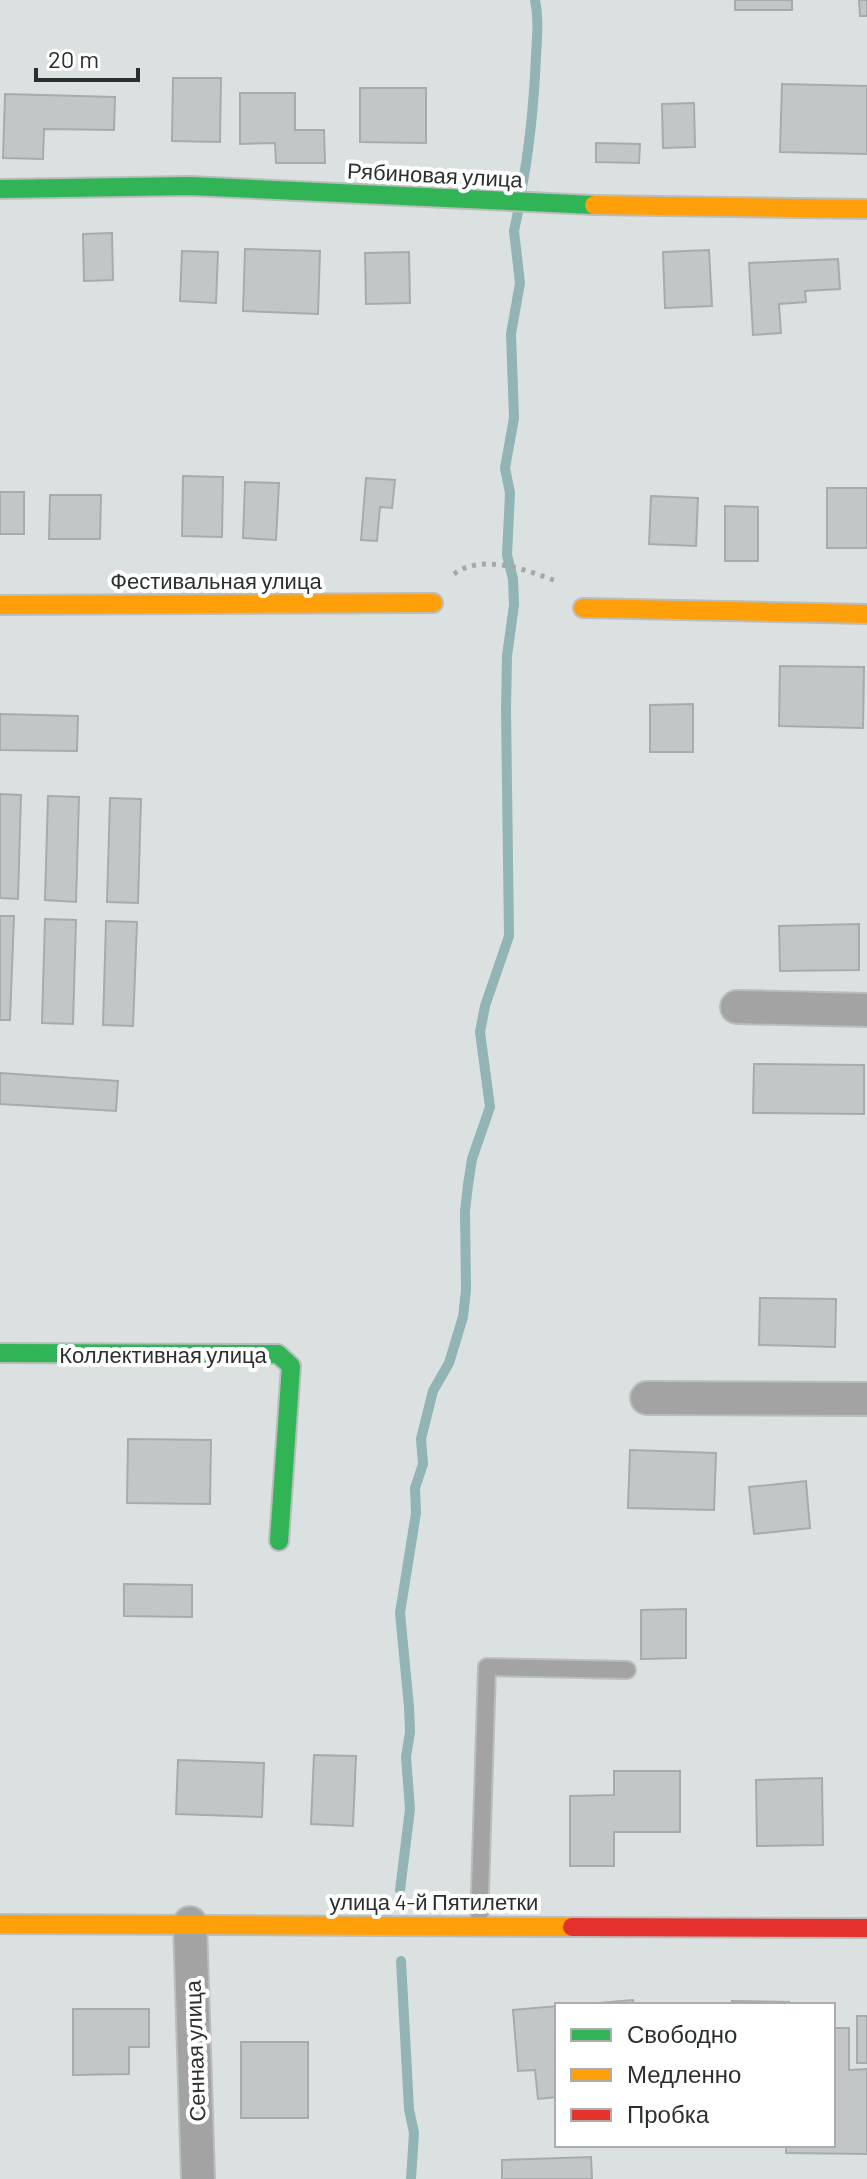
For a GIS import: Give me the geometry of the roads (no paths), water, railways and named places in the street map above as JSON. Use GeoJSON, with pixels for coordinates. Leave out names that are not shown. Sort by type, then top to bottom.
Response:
{"type":"FeatureCollection","features":[{"type":"Feature","properties":{"kind":"street","name":"Рябиновая улица"},"geometry":{"type":"LineString","coordinates":[[0,189],[190,186],[631,207],[867,209]]}},
{"type":"Feature","properties":{"kind":"street","name":"Фестивальная улица"},"geometry":{"type":"LineString","coordinates":[[0,605],[433,603]]}},
{"type":"Feature","properties":{"kind":"street"},"geometry":{"type":"LineString","coordinates":[[583,608],[867,614]]}},
{"type":"Feature","properties":{"kind":"street"},"geometry":{"type":"LineString","coordinates":[[737,1007],[867,1010]]}},
{"type":"Feature","properties":{"kind":"street","name":"Коллективная улица"},"geometry":{"type":"LineString","coordinates":[[0,1353],[278,1354],[291,1366],[279,1541]]}},
{"type":"Feature","properties":{"kind":"street"},"geometry":{"type":"LineString","coordinates":[[647,1398],[867,1399]]}},
{"type":"Feature","properties":{"kind":"street","name":"Сенная улица"},"geometry":{"type":"LineString","coordinates":[[190,1923],[198,2179]]}},
{"type":"Feature","properties":{"kind":"street","name":"улица 4-й Пятилетки"},"geometry":{"type":"LineString","coordinates":[[0,1924],[867,1928]]}},
{"type":"Feature","properties":{"kind":"lane"},"geometry":{"type":"LineString","coordinates":[[479,1925],[487,1667],[627,1670]]}},
{"type":"Feature","properties":{"kind":"waterway"},"geometry":{"type":"LineString","coordinates":[[521,192],[534,90],[535,0]]}},
{"type":"Feature","properties":{"kind":"waterway"},"geometry":{"type":"LineString","coordinates":[[400,1890],[410,1809],[406,1757],[410,1732],[409,1707],[400,1613],[416,1513],[415,1488],[423,1464],[421,1439],[433,1391],[449,1363],[463,1317],[468,1185],[472,1159],[490,1107],[480,1032],[485,1006],[509,936],[506,709],[507,656],[514,605],[513,579],[507,555],[510,493],[505,468],[514,418],[511,334],[520,283],[514,231],[518,212]]}},
{"type":"Feature","properties":{"kind":"waterway"},"geometry":{"type":"LineString","coordinates":[[401,1961],[409,2109],[414,2133],[411,2179]]}}]}
